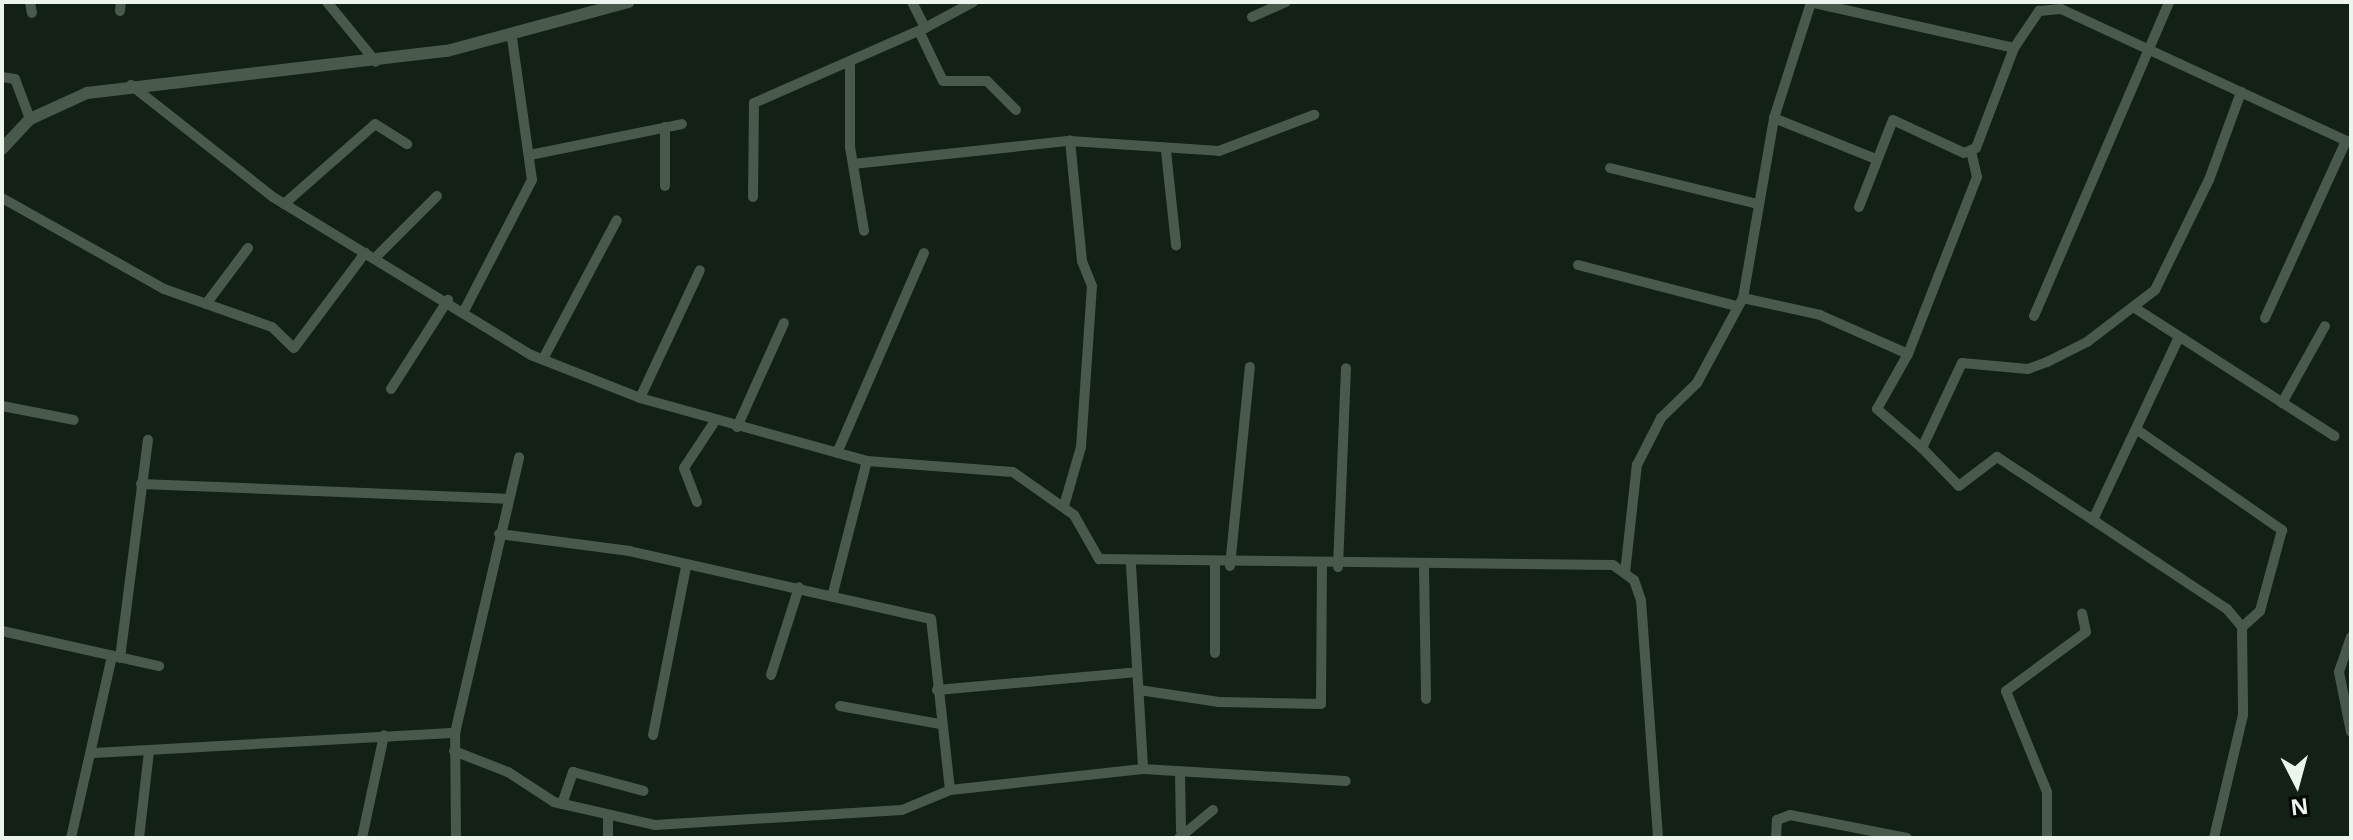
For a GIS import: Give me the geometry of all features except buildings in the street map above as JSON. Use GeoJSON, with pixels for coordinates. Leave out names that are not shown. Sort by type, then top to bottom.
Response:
{"type":"FeatureCollection","features":[{"type":"Feature","properties":{"kind":"street"},"geometry":{"type":"LineString","coordinates":[[327,2],[376,62]]}},
{"type":"Feature","properties":{"kind":"street"},"geometry":{"type":"LineString","coordinates":[[2,149],[30,119],[87,93],[130,84],[376,62],[512,37],[628,2]]}},
{"type":"Feature","properties":{"kind":"street"},"geometry":{"type":"LineString","coordinates":[[912,2],[943,81],[987,81],[1016,110]]}},
{"type":"Feature","properties":{"kind":"street"},"geometry":{"type":"LineString","coordinates":[[753,197],[754,103],[850,66],[973,2]]}},
{"type":"Feature","properties":{"kind":"street"},"geometry":{"type":"LineString","coordinates":[[1252,17],[1286,2]]}},
{"type":"Feature","properties":{"kind":"street"},"geometry":{"type":"LineString","coordinates":[[2034,316],[2169,2]]}},
{"type":"Feature","properties":{"kind":"street"},"geometry":{"type":"LineString","coordinates":[[1625,573],[1637,465],[1661,418],[1697,383],[1740,302],[1774,118],[1810,3],[2014,48]]}},
{"type":"Feature","properties":{"kind":"street"},"geometry":{"type":"LineString","coordinates":[[2214,838],[2243,715],[2242,627],[2227,609],[1997,457],[1959,486],[1877,409],[1908,354],[1977,177],[1971,152],[2014,48],[2049,7],[2148,47],[2348,142],[2265,318]]}},
{"type":"Feature","properties":{"kind":"street"},"geometry":{"type":"LineString","coordinates":[[464,311],[530,188],[530,155],[512,37]]}},
{"type":"Feature","properties":{"kind":"street"},"geometry":{"type":"LineString","coordinates":[[850,66],[853,164],[864,231]]}},
{"type":"Feature","properties":{"kind":"street"},"geometry":{"type":"LineString","coordinates":[[2,77],[15,79],[30,119]]}},
{"type":"Feature","properties":{"kind":"street"},"geometry":{"type":"LineString","coordinates":[[130,84],[284,204],[543,359],[640,398],[867,461],[1013,472],[1064,506],[1099,559],[1131,565],[1215,566],[1424,568],[1613,565],[1625,573],[1641,600],[1658,838]]}},
{"type":"Feature","properties":{"kind":"street"},"geometry":{"type":"LineString","coordinates":[[1922,448],[1962,363],[2028,369],[2087,342],[2135,308],[2175,258],[2241,92]]}},
{"type":"Feature","properties":{"kind":"street"},"geometry":{"type":"LineString","coordinates":[[853,164],[1070,141],[1166,151],[1219,151],[1314,115]]}},
{"type":"Feature","properties":{"kind":"street"},"geometry":{"type":"LineString","coordinates":[[1774,118],[1876,159]]}},
{"type":"Feature","properties":{"kind":"street"},"geometry":{"type":"LineString","coordinates":[[1859,207],[1893,120],[1971,152]]}},
{"type":"Feature","properties":{"kind":"street"},"geometry":{"type":"LineString","coordinates":[[284,204],[375,124],[407,144]]}},
{"type":"Feature","properties":{"kind":"street"},"geometry":{"type":"LineString","coordinates":[[530,155],[682,124]]}},
{"type":"Feature","properties":{"kind":"street"},"geometry":{"type":"LineString","coordinates":[[665,127],[665,186]]}},
{"type":"Feature","properties":{"kind":"street"},"geometry":{"type":"LineString","coordinates":[[1064,506],[1081,447],[1092,286],[1082,261],[1070,141]]}},
{"type":"Feature","properties":{"kind":"street"},"geometry":{"type":"LineString","coordinates":[[1166,151],[1176,245]]}},
{"type":"Feature","properties":{"kind":"street"},"geometry":{"type":"LineString","coordinates":[[1610,168],[1758,204]]}},
{"type":"Feature","properties":{"kind":"street"},"geometry":{"type":"LineString","coordinates":[[2,198],[206,304],[272,327],[294,348],[369,256],[437,196]]}},
{"type":"Feature","properties":{"kind":"street"},"geometry":{"type":"LineString","coordinates":[[543,359],[617,220]]}},
{"type":"Feature","properties":{"kind":"street"},"geometry":{"type":"LineString","coordinates":[[206,304],[248,248]]}},
{"type":"Feature","properties":{"kind":"street"},"geometry":{"type":"LineString","coordinates":[[837,453],[924,253]]}},
{"type":"Feature","properties":{"kind":"street"},"geometry":{"type":"LineString","coordinates":[[1578,265],[1740,302],[1820,315],[1908,354]]}},
{"type":"Feature","properties":{"kind":"street"},"geometry":{"type":"LineString","coordinates":[[640,398],[700,270]]}},
{"type":"Feature","properties":{"kind":"street"},"geometry":{"type":"LineString","coordinates":[[391,389],[448,300]]}},
{"type":"Feature","properties":{"kind":"street"},"geometry":{"type":"LineString","coordinates":[[2135,308],[2334,436]]}},
{"type":"Feature","properties":{"kind":"street"},"geometry":{"type":"LineString","coordinates":[[737,427],[784,323]]}},
{"type":"Feature","properties":{"kind":"street"},"geometry":{"type":"LineString","coordinates":[[2282,403],[2325,326]]}},
{"type":"Feature","properties":{"kind":"street"},"geometry":{"type":"LineString","coordinates":[[2093,520],[2179,337]]}},
{"type":"Feature","properties":{"kind":"street"},"geometry":{"type":"LineString","coordinates":[[1230,566],[1250,367]]}},
{"type":"Feature","properties":{"kind":"street"},"geometry":{"type":"LineString","coordinates":[[1338,567],[1346,368]]}},
{"type":"Feature","properties":{"kind":"street"},"geometry":{"type":"LineString","coordinates":[[2,406],[74,420]]}},
{"type":"Feature","properties":{"kind":"street"},"geometry":{"type":"LineString","coordinates":[[697,502],[684,468],[715,421]]}},
{"type":"Feature","properties":{"kind":"street"},"geometry":{"type":"LineString","coordinates":[[2136,429],[2282,530],[2260,611],[2242,627]]}},
{"type":"Feature","properties":{"kind":"street"},"geometry":{"type":"LineString","coordinates":[[71,838],[116,657],[148,440]]}},
{"type":"Feature","properties":{"kind":"street"},"geometry":{"type":"LineString","coordinates":[[456,838],[455,733],[519,457]]}},
{"type":"Feature","properties":{"kind":"street"},"geometry":{"type":"LineString","coordinates":[[833,593],[867,461]]}},
{"type":"Feature","properties":{"kind":"street"},"geometry":{"type":"LineString","coordinates":[[141,484],[507,499]]}},
{"type":"Feature","properties":{"kind":"street"},"geometry":{"type":"LineString","coordinates":[[499,534],[630,551],[686,567],[833,593],[936,624],[937,690],[950,790]]}},
{"type":"Feature","properties":{"kind":"street"},"geometry":{"type":"LineString","coordinates":[[1131,565],[1143,769]]}},
{"type":"Feature","properties":{"kind":"street"},"geometry":{"type":"LineString","coordinates":[[1215,566],[1215,653]]}},
{"type":"Feature","properties":{"kind":"street"},"geometry":{"type":"LineString","coordinates":[[653,735],[686,567]]}},
{"type":"Feature","properties":{"kind":"street"},"geometry":{"type":"LineString","coordinates":[[1139,690],[1219,702],[1321,704],[1322,567]]}},
{"type":"Feature","properties":{"kind":"street"},"geometry":{"type":"LineString","coordinates":[[1424,568],[1426,699]]}},
{"type":"Feature","properties":{"kind":"street"},"geometry":{"type":"LineString","coordinates":[[771,675],[799,587]]}},
{"type":"Feature","properties":{"kind":"street"},"geometry":{"type":"LineString","coordinates":[[2047,838],[2047,792],[2006,691],[2086,632],[2082,613]]}},
{"type":"Feature","properties":{"kind":"street"},"geometry":{"type":"LineString","coordinates":[[2,631],[159,666]]}},
{"type":"Feature","properties":{"kind":"street"},"geometry":{"type":"LineString","coordinates":[[2351,637],[2339,672],[2351,732]]}},
{"type":"Feature","properties":{"kind":"street"},"geometry":{"type":"LineString","coordinates":[[937,690],[1137,672]]}},
{"type":"Feature","properties":{"kind":"street"},"geometry":{"type":"LineString","coordinates":[[840,706],[940,724]]}},
{"type":"Feature","properties":{"kind":"street"},"geometry":{"type":"LineString","coordinates":[[94,753],[455,733]]}},
{"type":"Feature","properties":{"kind":"street"},"geometry":{"type":"LineString","coordinates":[[362,838],[384,735]]}},
{"type":"Feature","properties":{"kind":"street"},"geometry":{"type":"LineString","coordinates":[[454,751],[562,804],[655,825],[902,810],[950,790],[1143,769],[1346,781]]}},
{"type":"Feature","properties":{"kind":"street"},"geometry":{"type":"LineString","coordinates":[[139,838],[149,752]]}},
{"type":"Feature","properties":{"kind":"street"},"geometry":{"type":"LineString","coordinates":[[562,804],[573,772],[644,791]]}},
{"type":"Feature","properties":{"kind":"street"},"geometry":{"type":"LineString","coordinates":[[1180,773],[1180,835]]}},
{"type":"Feature","properties":{"kind":"street"},"geometry":{"type":"LineString","coordinates":[[1180,835],[1213,810]]}},
{"type":"Feature","properties":{"kind":"street"},"geometry":{"type":"LineString","coordinates":[[1776,838],[1777,820],[1790,815],[1907,838]]}},
{"type":"Feature","properties":{"kind":"street"},"geometry":{"type":"LineString","coordinates":[[608,816],[608,838]]}}]}
